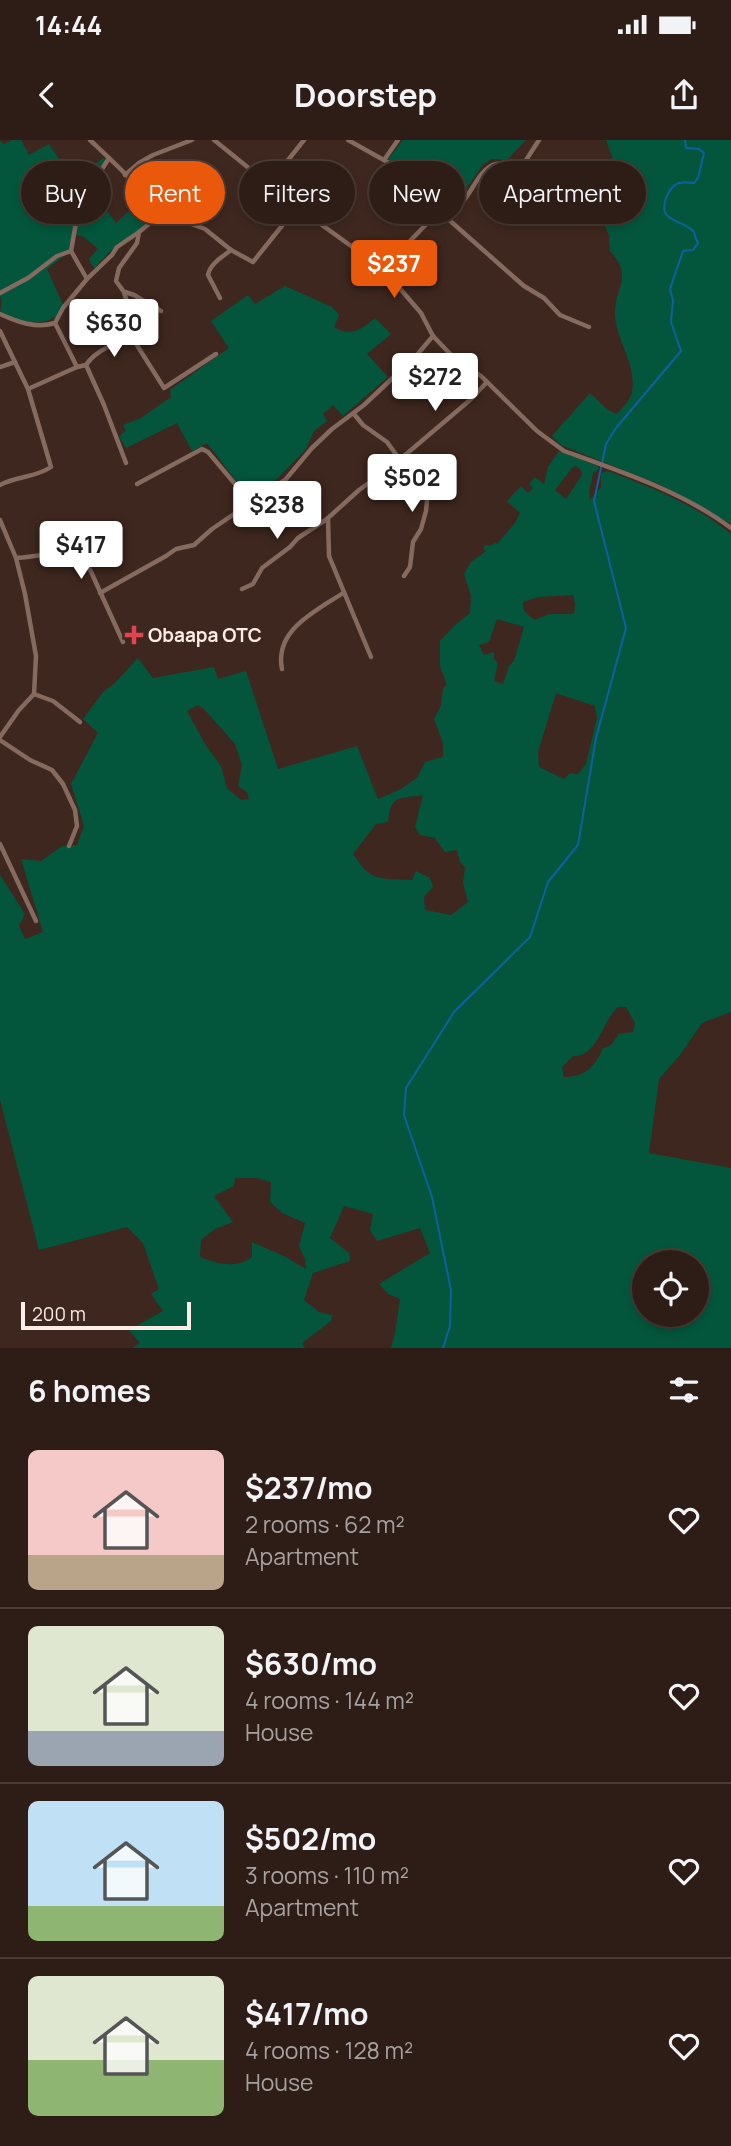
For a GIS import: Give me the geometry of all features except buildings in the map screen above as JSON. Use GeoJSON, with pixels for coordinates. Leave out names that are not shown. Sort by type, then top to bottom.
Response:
{"type":"FeatureCollection","features":[{"type":"Feature","properties":{"kind":"street"},"geometry":{"type":"LineString","coordinates":[[90,140],[125,175]]}},
{"type":"Feature","properties":{"kind":"street"},"geometry":{"type":"LineString","coordinates":[[142,161],[192,140]]}},
{"type":"Feature","properties":{"kind":"street"},"geometry":{"type":"LineString","coordinates":[[216,142],[226,140]]}},
{"type":"Feature","properties":{"kind":"street"},"geometry":{"type":"LineString","coordinates":[[287,161],[304,140]]}},
{"type":"Feature","properties":{"kind":"street"},"geometry":{"type":"LineString","coordinates":[[348,140],[384,160],[398,140]]}},
{"type":"Feature","properties":{"kind":"street"},"geometry":{"type":"LineString","coordinates":[[526,161],[540,140]]}},
{"type":"Feature","properties":{"kind":"street"},"geometry":{"type":"LineString","coordinates":[[216,142],[240,161]]}},
{"type":"Feature","properties":{"kind":"street"},"geometry":{"type":"LineString","coordinates":[[87,279],[71,251],[77,217],[90,187],[109,158]]}},
{"type":"Feature","properties":{"kind":"street"},"geometry":{"type":"LineString","coordinates":[[465,199],[479,182]]}},
{"type":"Feature","properties":{"kind":"street"},"geometry":{"type":"LineString","coordinates":[[0,314],[29,325],[43,327],[55,323],[63,307],[117,247],[149,224]]}},
{"type":"Feature","properties":{"kind":"street"},"geometry":{"type":"LineString","coordinates":[[192,224],[205,229],[231,250],[253,262],[283,224]]}},
{"type":"Feature","properties":{"kind":"street"},"geometry":{"type":"LineString","coordinates":[[321,224],[383,269],[421,313],[433,336],[453,357],[487,382],[553,443],[564,451],[655,486],[720,519],[731,528]]}},
{"type":"Feature","properties":{"kind":"street"},"geometry":{"type":"LineString","coordinates":[[383,269],[426,224]]}},
{"type":"Feature","properties":{"kind":"street"},"geometry":{"type":"LineString","coordinates":[[454,224],[524,286],[544,298],[559,315],[589,327]]}},
{"type":"Feature","properties":{"kind":"street"},"geometry":{"type":"LineString","coordinates":[[139,232],[137,243],[116,274],[116,281],[124,292],[134,326],[133,339],[164,387],[216,354]]}},
{"type":"Feature","properties":{"kind":"street"},"geometry":{"type":"LineString","coordinates":[[220,298],[208,275],[209,270],[231,250]]}},
{"type":"Feature","properties":{"kind":"street"},"geometry":{"type":"LineString","coordinates":[[0,293],[28,278],[57,256],[71,251]]}},
{"type":"Feature","properties":{"kind":"street"},"geometry":{"type":"LineString","coordinates":[[124,292],[161,311]]}},
{"type":"Feature","properties":{"kind":"street"},"geometry":{"type":"LineString","coordinates":[[55,323],[77,367]]}},
{"type":"Feature","properties":{"kind":"street"},"geometry":{"type":"LineString","coordinates":[[0,331],[28,389],[51,467],[35,475],[0,485]]}},
{"type":"Feature","properties":{"kind":"street"},"geometry":{"type":"LineString","coordinates":[[100,593],[176,549],[194,545],[212,529],[286,479],[312,448],[332,429],[354,414],[416,356],[433,336]]}},
{"type":"Feature","properties":{"kind":"street"},"geometry":{"type":"LineString","coordinates":[[28,389],[86,365],[102,350],[133,339]]}},
{"type":"Feature","properties":{"kind":"street"},"geometry":{"type":"LineString","coordinates":[[0,367],[15,362]]}},
{"type":"Feature","properties":{"kind":"street"},"geometry":{"type":"LineString","coordinates":[[86,365],[126,463]]}},
{"type":"Feature","properties":{"kind":"street"},"geometry":{"type":"LineString","coordinates":[[243,589],[253,584],[262,568],[399,460],[470,400],[487,382]]}},
{"type":"Feature","properties":{"kind":"street"},"geometry":{"type":"LineString","coordinates":[[354,414],[363,425],[387,442],[405,467],[420,474],[427,501],[421,529],[413,542],[410,567],[404,576]]}},
{"type":"Feature","properties":{"kind":"street"},"geometry":{"type":"LineString","coordinates":[[137,484],[202,449],[208,452],[251,503]]}},
{"type":"Feature","properties":{"kind":"street"},"geometry":{"type":"LineString","coordinates":[[328,518],[329,556],[371,657]]}},
{"type":"Feature","properties":{"kind":"street"},"geometry":{"type":"LineString","coordinates":[[0,520],[16,558],[36,656],[34,694],[0,738],[30,761],[52,770],[63,784],[75,810],[77,826],[69,846]]}},
{"type":"Feature","properties":{"kind":"street"},"geometry":{"type":"LineString","coordinates":[[16,558],[66,554],[80,557],[87,563],[123,642]]}},
{"type":"Feature","properties":{"kind":"street"},"geometry":{"type":"LineString","coordinates":[[282,669],[279,657],[282,645],[292,630],[308,616],[344,593]]}},
{"type":"Feature","properties":{"kind":"street"},"geometry":{"type":"LineString","coordinates":[[34,694],[53,701],[80,722]]}},
{"type":"Feature","properties":{"kind":"street"},"geometry":{"type":"LineString","coordinates":[[0,844],[36,921]]}},
{"type":"Feature","properties":{"kind":"green space"},"geometry":{"type":"Polygon","coordinates":[[[21,140],[29,155],[49,144],[60,161],[21,161],[21,224],[111,224],[111,216],[116,223],[125,215],[125,224],[145,224],[116,245],[94,269],[89,259],[98,249],[84,237],[73,234],[69,252],[47,269],[65,309],[50,320],[42,322],[26,321],[0,312],[0,141],[4,144],[21,140]]]}},
{"type":"Feature","properties":{"kind":"green space"},"geometry":{"type":"Polygon","coordinates":[[[403,140],[526,140],[507,160],[479,161],[479,171],[465,190],[465,161],[388,159],[403,140]]]}},
{"type":"Feature","properties":{"kind":"green space"},"geometry":{"type":"Polygon","coordinates":[[[606,140],[731,140],[731,524],[661,485],[561,445],[552,436],[590,393],[608,410],[617,414],[632,392],[630,364],[615,317],[621,269],[610,251],[609,235],[604,224],[646,224],[646,161],[614,161],[606,140]]]}},
{"type":"Feature","properties":{"kind":"green space"},"geometry":{"type":"Polygon","coordinates":[[[285,286],[332,307],[339,315],[334,327],[340,330],[356,331],[375,318],[391,334],[367,354],[388,377],[343,416],[333,405],[323,414],[327,421],[314,431],[306,449],[271,485],[251,500],[207,443],[192,451],[177,423],[126,448],[119,436],[126,431],[123,425],[141,418],[171,397],[170,390],[229,348],[211,321],[248,295],[255,304],[285,286]]]}},
{"type":"Feature","properties":{"kind":"green space"},"geometry":{"type":"Polygon","coordinates":[[[559,451],[598,466],[599,469],[593,473],[590,500],[601,487],[601,473],[608,471],[687,505],[731,534],[731,1012],[702,1023],[659,1079],[649,1153],[731,1168],[731,1348],[391,1348],[400,1299],[388,1294],[379,1284],[430,1253],[420,1228],[377,1241],[370,1230],[373,1214],[344,1206],[330,1238],[349,1253],[350,1261],[313,1273],[304,1300],[319,1312],[332,1315],[331,1321],[302,1343],[305,1348],[132,1348],[140,1343],[129,1330],[163,1311],[151,1294],[159,1289],[143,1243],[127,1227],[39,1250],[0,1100],[0,875],[25,914],[19,926],[25,939],[43,932],[21,859],[41,861],[62,846],[77,845],[84,826],[71,784],[98,733],[83,719],[104,691],[138,658],[153,678],[214,667],[218,679],[246,671],[278,769],[357,746],[378,799],[417,778],[425,762],[443,757],[443,743],[434,719],[441,706],[443,688],[447,685],[440,666],[440,641],[470,613],[471,596],[464,574],[471,562],[486,551],[483,549],[485,545],[497,544],[515,523],[520,513],[507,501],[521,486],[528,493],[533,488],[529,484],[535,477],[544,484],[548,467],[559,451]],[[573,467],[555,490],[566,499],[582,475],[581,470],[573,467]],[[573,595],[538,597],[523,602],[525,611],[535,620],[549,614],[574,614],[573,595]],[[497,619],[489,642],[479,645],[484,655],[494,652],[494,659],[498,663],[494,681],[503,684],[509,666],[514,661],[524,627],[497,619]],[[556,693],[538,752],[539,767],[564,779],[570,773],[578,774],[586,764],[597,718],[595,706],[556,693]],[[198,705],[187,711],[221,766],[227,788],[241,800],[249,799],[247,792],[238,786],[242,765],[235,744],[204,709],[198,705]],[[423,795],[394,802],[388,822],[376,824],[353,854],[366,870],[377,877],[412,880],[416,871],[430,878],[433,887],[424,897],[425,910],[451,915],[468,902],[463,883],[465,867],[460,862],[457,850],[445,852],[435,838],[420,835],[415,827],[423,795]],[[618,1007],[594,1045],[581,1055],[573,1056],[562,1067],[564,1077],[588,1070],[603,1048],[611,1045],[619,1034],[633,1032],[635,1023],[626,1007],[618,1007]],[[235,1178],[234,1186],[214,1196],[233,1222],[215,1229],[201,1240],[200,1257],[220,1263],[240,1263],[252,1257],[252,1242],[306,1269],[299,1246],[305,1223],[282,1213],[270,1202],[271,1182],[257,1178],[235,1178]]]}},
{"type":"Feature","properties":{"kind":"waterway"},"geometry":{"type":"LineString","coordinates":[[443,1348],[450,1326],[451,1290],[432,1197],[404,1115],[406,1088],[454,1012],[530,937],[548,882],[578,845],[596,738],[626,628],[594,501],[606,444],[616,428],[681,351],[671,322],[673,301],[670,289],[683,251],[693,250],[698,243],[694,232],[671,219],[664,210],[669,192],[674,186],[694,183],[698,178],[704,153],[699,149],[686,148],[685,140]]}},
{"type":"Feature","properties":{"kind":"place","name":"Obaapa OTC"},"geometry":{"type":"Point","coordinates":[134,635]}}]}
